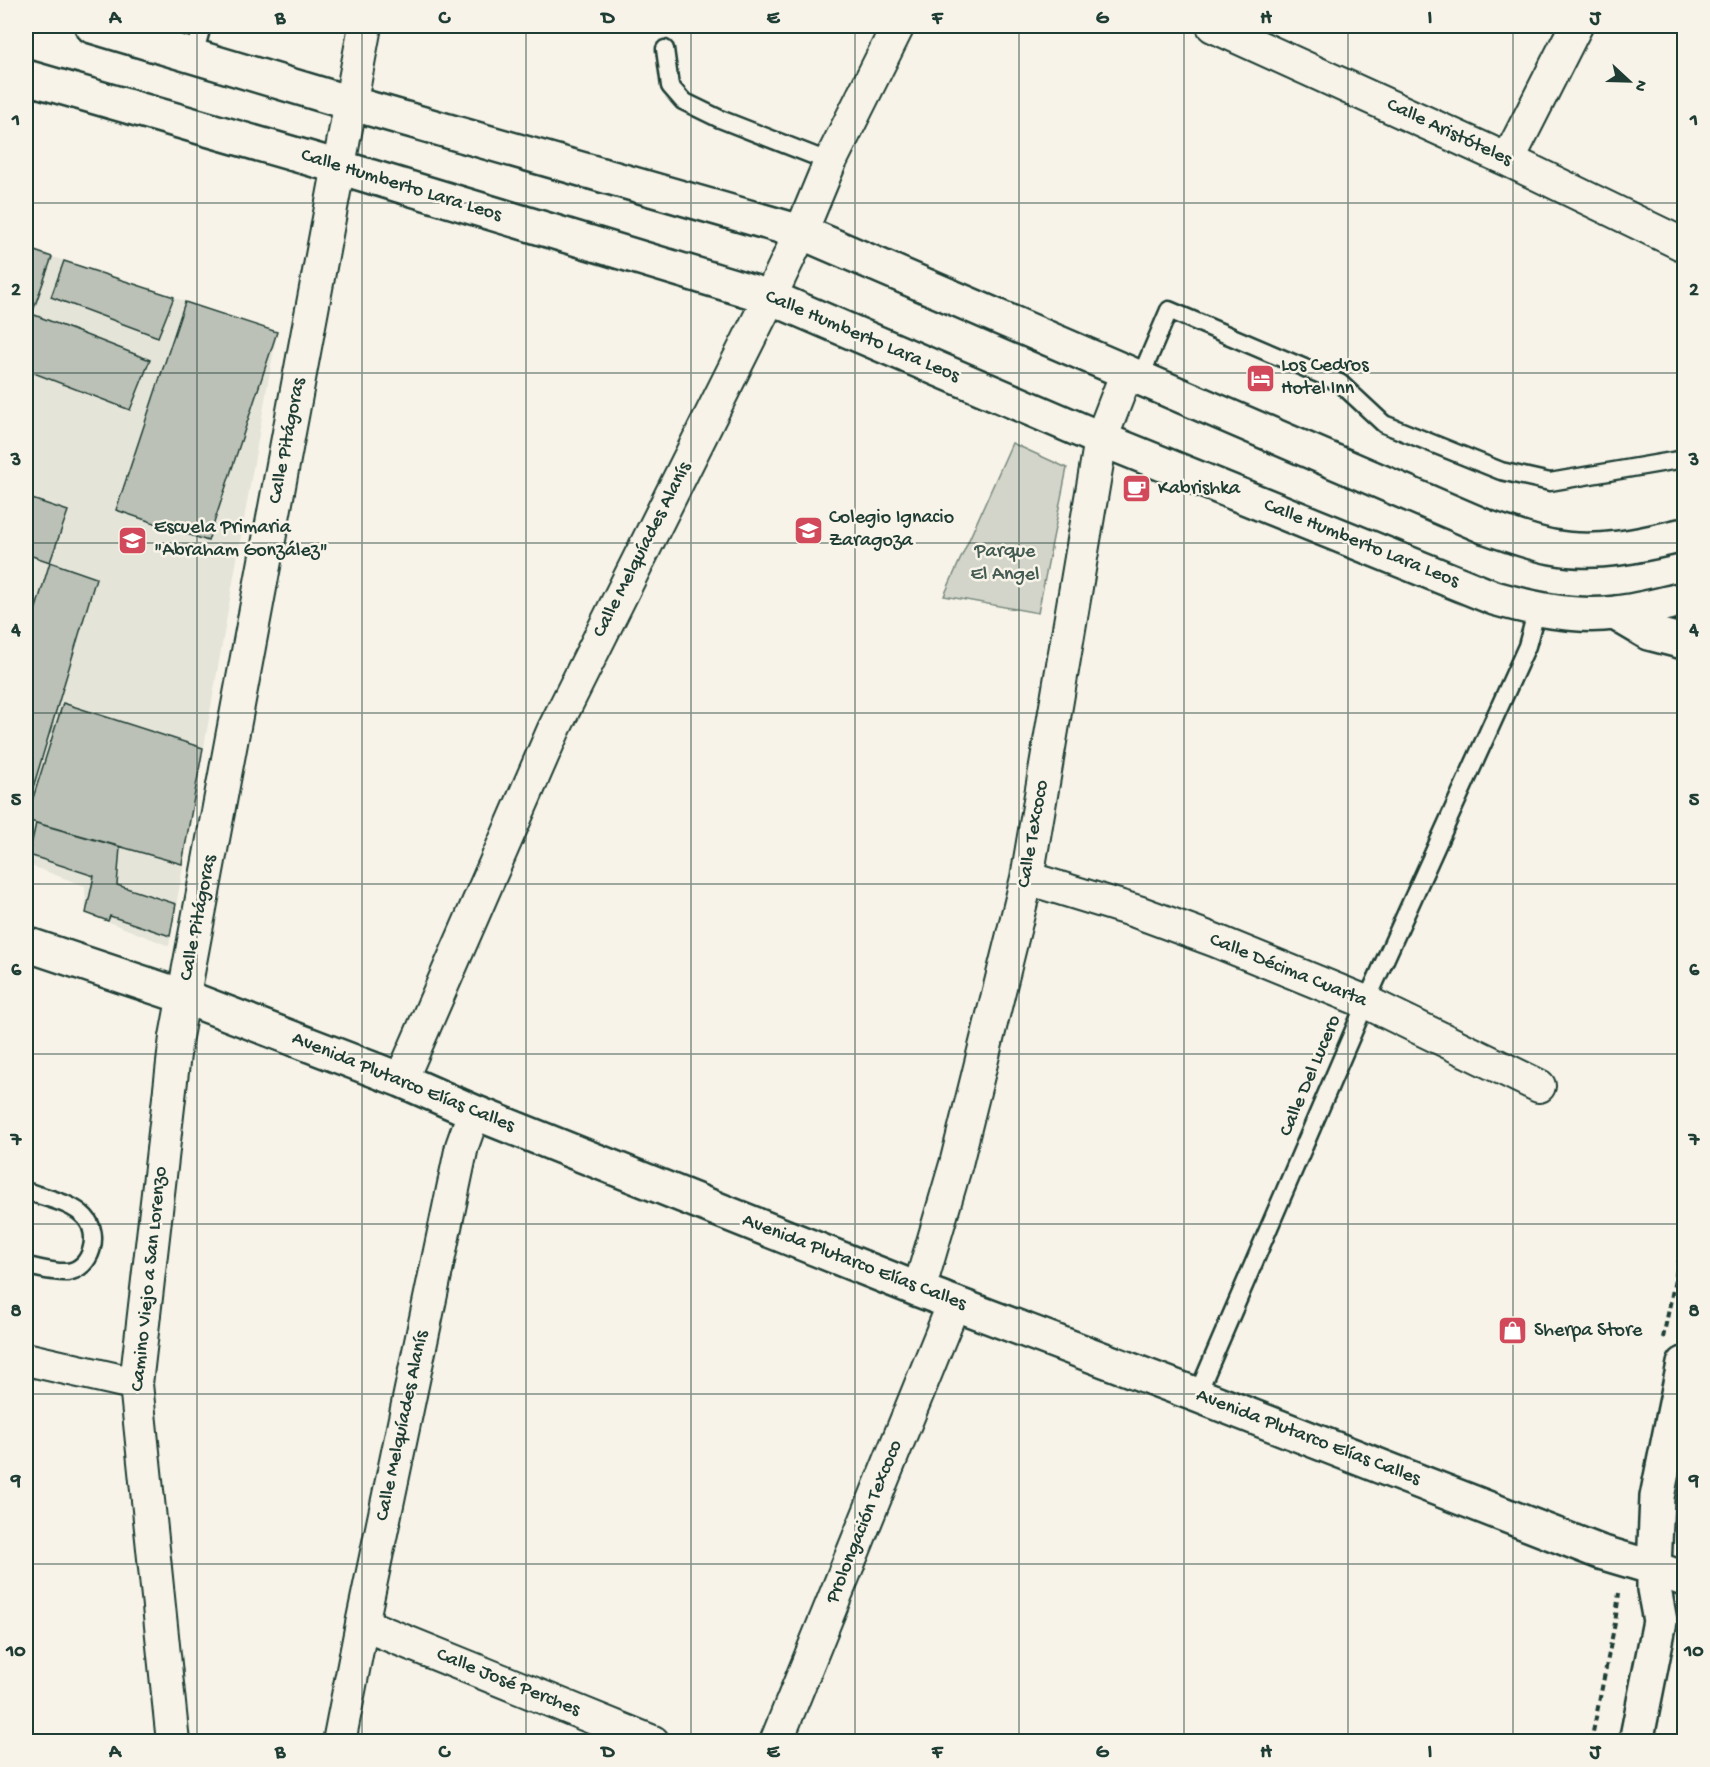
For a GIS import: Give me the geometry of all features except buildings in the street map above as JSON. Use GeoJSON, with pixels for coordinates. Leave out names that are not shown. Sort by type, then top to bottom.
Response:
{"type":"FeatureCollection","features":[{"type":"Feature","properties":{"kind":"main road"},"geometry":{"type":"LineString","coordinates":[[92,26],[198,40],[350,103],[801,232],[1486,527],[1553,547],[1592,550],[1636,546],[1684,535]]}},
{"type":"Feature","properties":{"kind":"main road","name":"Calle Humberto Lara Leos"},"geometry":{"type":"LineString","coordinates":[[26,77],[339,167],[770,297],[1101,439],[1494,598],[1537,609],[1572,613],[1615,613],[1684,599]]}},
{"type":"Feature","properties":{"kind":"main road"},"geometry":{"type":"LineString","coordinates":[[1615,613],[1649,633],[1684,642]]}},
{"type":"Feature","properties":{"kind":"main road","name":"Avenida Plutarco Elías Calles"},"geometry":{"type":"LineString","coordinates":[[26,944],[185,997],[401,1080],[474,1112],[919,1290],[1197,1395],[1600,1552],[1684,1579]]}},
{"type":"Feature","properties":{"kind":"main road"},"geometry":{"type":"LineString","coordinates":[[1636,1742],[1660,1621],[1654,1589],[1657,1497],[1684,1364]]}},
{"type":"Feature","properties":{"kind":"main road"},"geometry":{"type":"LineString","coordinates":[[1660,1621],[1674,1604],[1684,1586]]}},
{"type":"Feature","properties":{"kind":"street","name":"Calle Pitágoras"},"geometry":{"type":"LineString","coordinates":[[185,997],[365,26]]}},
{"type":"Feature","properties":{"kind":"street","name":"Calle Melquíades Alanís"},"geometry":{"type":"LineString","coordinates":[[401,1080],[554,729],[770,297],[801,232],[830,162],[898,26]]}},
{"type":"Feature","properties":{"kind":"street","name":"Calle Aristóteles"},"geometry":{"type":"LineString","coordinates":[[1213,26],[1508,160],[1684,245]]}},
{"type":"Feature","properties":{"kind":"street"},"geometry":{"type":"LineString","coordinates":[[1508,160],[1576,26]]}},
{"type":"Feature","properties":{"kind":"street","name":"Calle Texcoco"},"geometry":{"type":"LineString","coordinates":[[919,1290],[956,1164],[1028,878],[1101,439],[1133,375]]}},
{"type":"Feature","properties":{"kind":"street","name":"Calle Décima Cuarta"},"geometry":{"type":"LineString","coordinates":[[1028,878],[1138,912],[1214,940],[1365,1002],[1539,1086]]}},
{"type":"Feature","properties":{"kind":"street","name":"Camino Viejo a San Lorenzo"},"geometry":{"type":"LineString","coordinates":[[173,1742],[136,1384],[176,1037],[185,997]]}},
{"type":"Feature","properties":{"kind":"street","name":"Calle Melquíades Alanís"},"geometry":{"type":"LineString","coordinates":[[339,1742],[462,1146],[474,1112]]}},
{"type":"Feature","properties":{"kind":"street","name":"Prolongación Texcoco"},"geometry":{"type":"LineString","coordinates":[[776,1742],[954,1303]]}},
{"type":"Feature","properties":{"kind":"street"},"geometry":{"type":"LineString","coordinates":[[26,1359],[136,1384]]}},
{"type":"Feature","properties":{"kind":"street","name":"Calle José Perches"},"geometry":{"type":"LineString","coordinates":[[362,1624],[653,1742]]}},
{"type":"Feature","properties":{"kind":"lane"},"geometry":{"type":"LineString","coordinates":[[665,49],[670,86],[683,101],[720,119],[830,162]]}},
{"type":"Feature","properties":{"kind":"lane"},"geometry":{"type":"LineString","coordinates":[[1133,375],[1169,310],[1340,383],[1384,424],[1501,471],[1550,482],[1684,459]]}},
{"type":"Feature","properties":{"kind":"lane","name":"Calle Del Lucero"},"geometry":{"type":"LineString","coordinates":[[1197,1395],[1365,1002],[1527,646],[1537,609]]}},
{"type":"Feature","properties":{"kind":"lane"},"geometry":{"type":"LineString","coordinates":[[26,1191],[75,1208],[87,1218],[94,1233],[93,1247],[83,1264],[69,1272],[26,1266]]}},
{"type":"Feature","properties":{"kind":"shaded area","name":"Escuela Primaria \"Abraham González\""},"geometry":{"type":"Polygon","coordinates":[[[26,248],[277,332],[169,946],[86,913],[85,886],[26,864],[26,248]]]}},
{"type":"Feature","properties":{"kind":"green space","name":"Parque El Angel"},"geometry":{"type":"Polygon","coordinates":[[[1012,443],[1067,468],[1038,613],[944,596],[1012,443]]]}},
{"type":"Feature","properties":{"kind":"place","name":"Los Cedros Hotel Inn"},"geometry":{"type":"Point","coordinates":[1260,378]}},
{"type":"Feature","properties":{"kind":"place","name":"Kabrishka"},"geometry":{"type":"Point","coordinates":[1137,489]}},
{"type":"Feature","properties":{"kind":"place","name":"Colegio Ignacio Zaragoza"},"geometry":{"type":"Point","coordinates":[808,530]}},
{"type":"Feature","properties":{"kind":"place","name":"Escuela Primaria \"Abraham González\""},"geometry":{"type":"Point","coordinates":[133,540]}},
{"type":"Feature","properties":{"kind":"place","name":"Sherpa Store"},"geometry":{"type":"Point","coordinates":[1513,1331]}}]}
